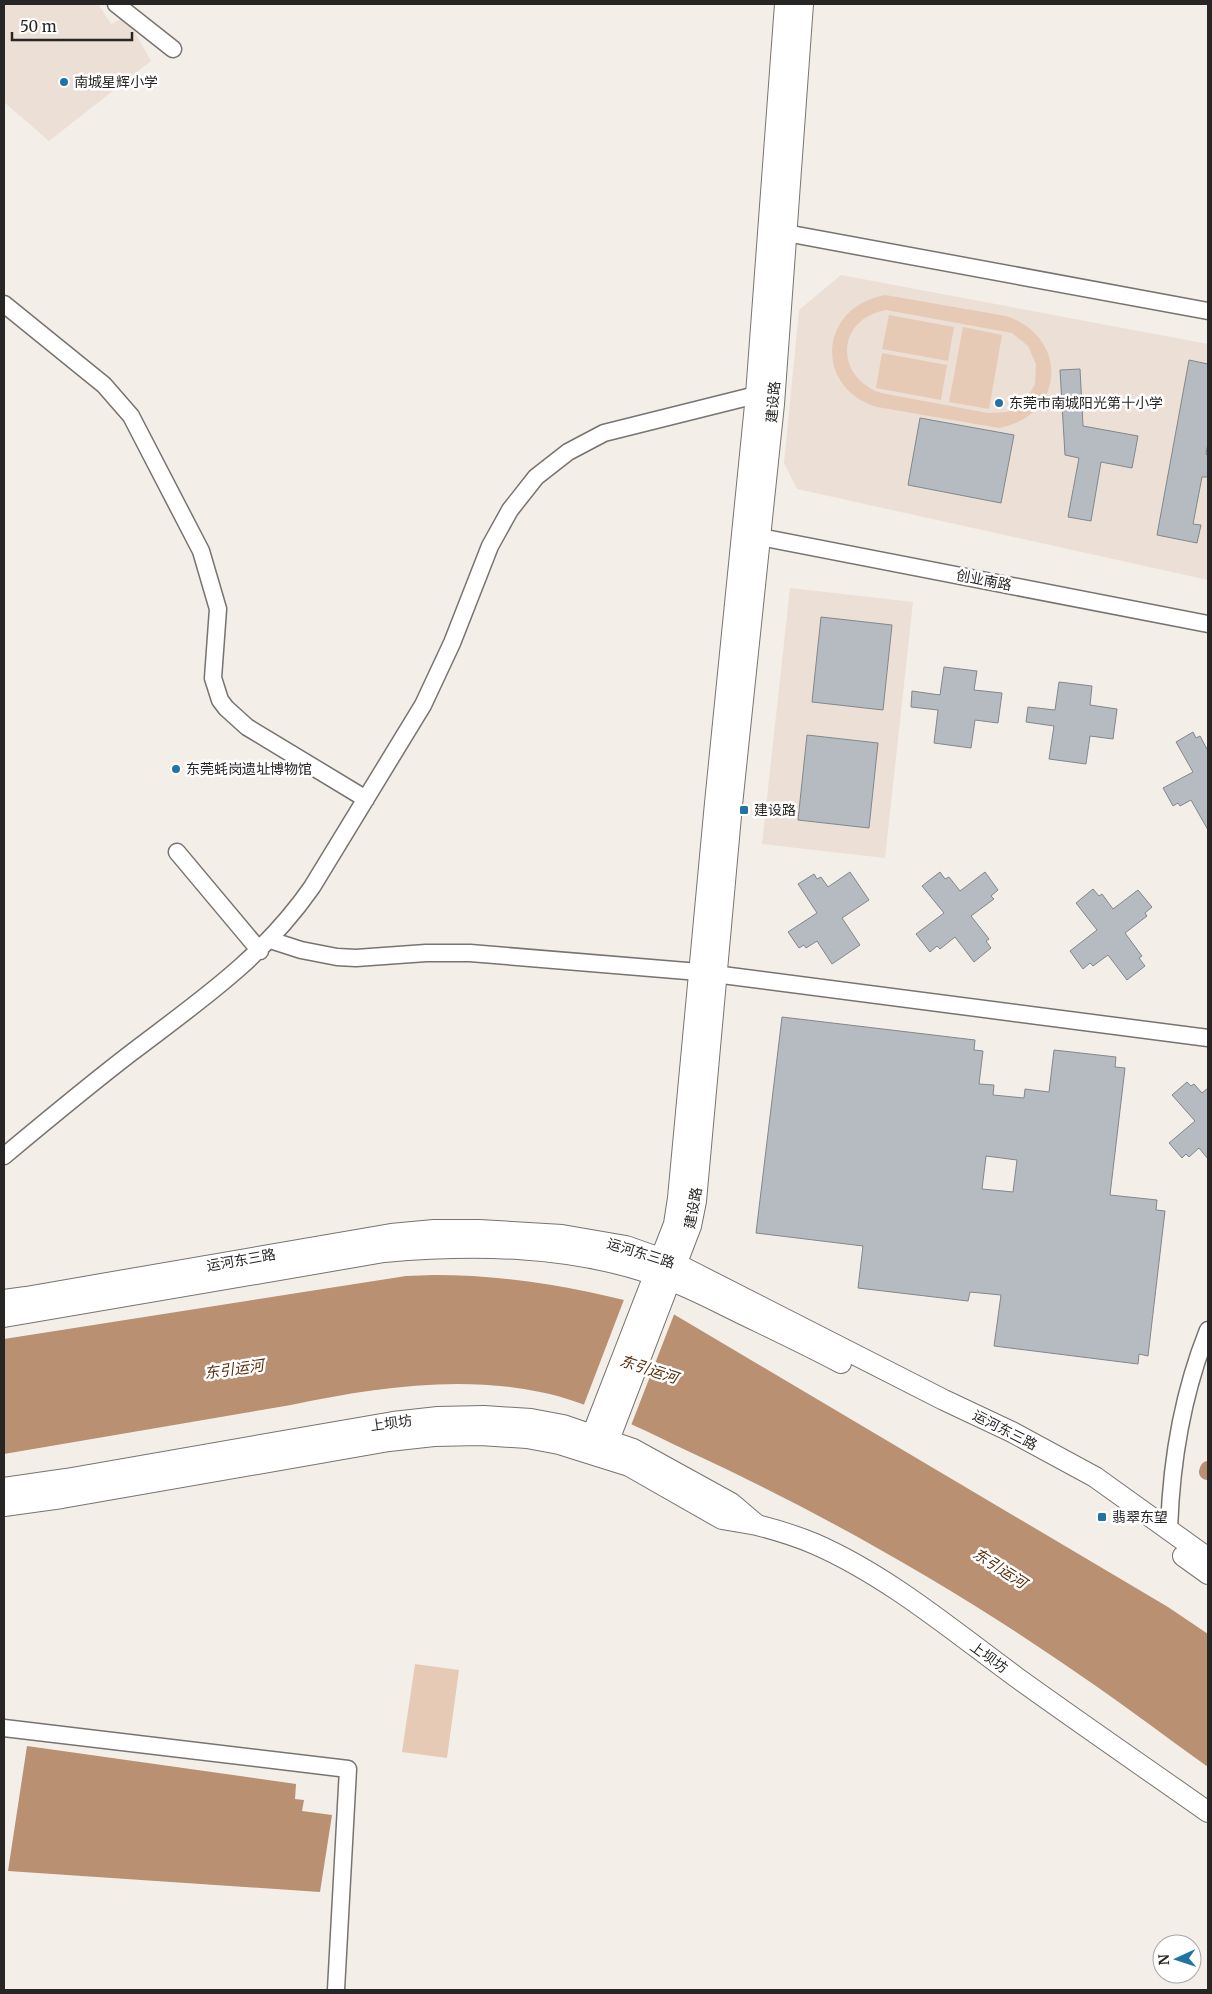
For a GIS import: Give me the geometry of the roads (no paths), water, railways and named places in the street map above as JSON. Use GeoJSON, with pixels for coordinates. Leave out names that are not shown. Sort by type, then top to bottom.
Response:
{"type":"FeatureCollection","features":[{"type":"Feature","properties":{"kind":"street"},"geometry":{"type":"LineString","coordinates":[[116,4],[173,50]]}},
{"type":"Feature","properties":{"kind":"street","name":"建设路"},"geometry":{"type":"LineString","coordinates":[[600,1439],[665,1269],[691,1226],[696,1200],[708,973],[756,395],[785,4]]}},
{"type":"Feature","properties":{"kind":"street","name":"建设路"},"geometry":{"type":"LineString","coordinates":[[708,973],[774,404],[803,4]]}},
{"type":"Feature","properties":{"kind":"street"},"geometry":{"type":"LineString","coordinates":[[786,233],[1208,311]]}},
{"type":"Feature","properties":{"kind":"street"},"geometry":{"type":"LineString","coordinates":[[4,304],[104,385],[131,416],[201,551],[217,603],[218,620],[213,678],[220,700],[247,727],[366,799]]}},
{"type":"Feature","properties":{"kind":"street"},"geometry":{"type":"LineString","coordinates":[[4,1156],[111,1068],[225,982],[265,945],[298,908],[366,799],[430,690],[452,643],[499,527],[522,493],[536,477],[568,452],[604,433],[756,395]]}},
{"type":"Feature","properties":{"kind":"street","name":"创业南路"},"geometry":{"type":"LineString","coordinates":[[760,537],[1208,624]]}},
{"type":"Feature","properties":{"kind":"street"},"geometry":{"type":"LineString","coordinates":[[177,852],[265,945],[336,957],[356,958],[426,953],[470,953],[708,973],[1208,1038]]}},
{"type":"Feature","properties":{"kind":"street","name":"运河东三路"},"geometry":{"type":"LineString","coordinates":[[4,1300],[26,1298],[391,1234],[434,1230],[519,1231],[562,1235],[626,1246],[665,1269],[1007,1444],[1090,1490],[1208,1574]]}},
{"type":"Feature","properties":{"kind":"street","name":"运河东三路"},"geometry":{"type":"LineString","coordinates":[[4,1317],[376,1253],[427,1248],[513,1249],[556,1252],[620,1264],[665,1269],[1012,1432],[1095,1477],[1208,1558]]}},
{"type":"Feature","properties":{"kind":"street"},"geometry":{"type":"LineString","coordinates":[[1169,1530],[1170,1486],[1176,1442],[1185,1398],[1208,1330]]}},
{"type":"Feature","properties":{"kind":"street","name":"上坝坊"},"geometry":{"type":"LineString","coordinates":[[4,1488],[66,1479],[384,1423],[438,1417],[484,1416],[531,1419],[563,1425],[633,1449],[731,1503],[757,1525],[784,1532],[815,1544],[859,1567],[904,1595],[1026,1684],[1208,1812]]}},
{"type":"Feature","properties":{"kind":"street","name":"上坝坊"},"geometry":{"type":"LineString","coordinates":[[4,1506],[62,1498],[389,1441],[434,1436],[480,1435],[527,1438],[558,1444],[600,1439]]}},
{"type":"Feature","properties":{"kind":"street"},"geometry":{"type":"LineString","coordinates":[[4,1728],[348,1769],[336,1990]]}},
{"type":"Feature","properties":{"kind":"water","name":"东引运河"},"geometry":{"type":"Polygon","coordinates":[[[434,1275],[495,1278],[554,1285],[670,1312],[1168,1607],[1208,1634],[1208,1767],[1096,1686],[1014,1631],[925,1575],[879,1549],[786,1499],[618,1418],[579,1403],[540,1392],[478,1384],[447,1384],[384,1389],[4,1454],[4,1339],[406,1276],[434,1275]]]}},
{"type":"Feature","properties":{"kind":"water"},"geometry":{"type":"Polygon","coordinates":[[[27,1746],[296,1784],[295,1799],[304,1800],[302,1811],[332,1815],[320,1892],[8,1871],[27,1746]]]}},
{"type":"Feature","properties":{"kind":"place","name":"南城星辉小学"},"geometry":{"type":"Point","coordinates":[64,82]}},
{"type":"Feature","properties":{"kind":"place","name":"东莞市南城阳光第十小学"},"geometry":{"type":"Point","coordinates":[999,403]}},
{"type":"Feature","properties":{"kind":"place","name":"东莞蚝岗遗址博物馆"},"geometry":{"type":"Point","coordinates":[176,769]}},
{"type":"Feature","properties":{"kind":"place","name":"建设路"},"geometry":{"type":"Point","coordinates":[744,810]}},
{"type":"Feature","properties":{"kind":"place","name":"翡翠东望"},"geometry":{"type":"Point","coordinates":[1102,1517]}}]}
